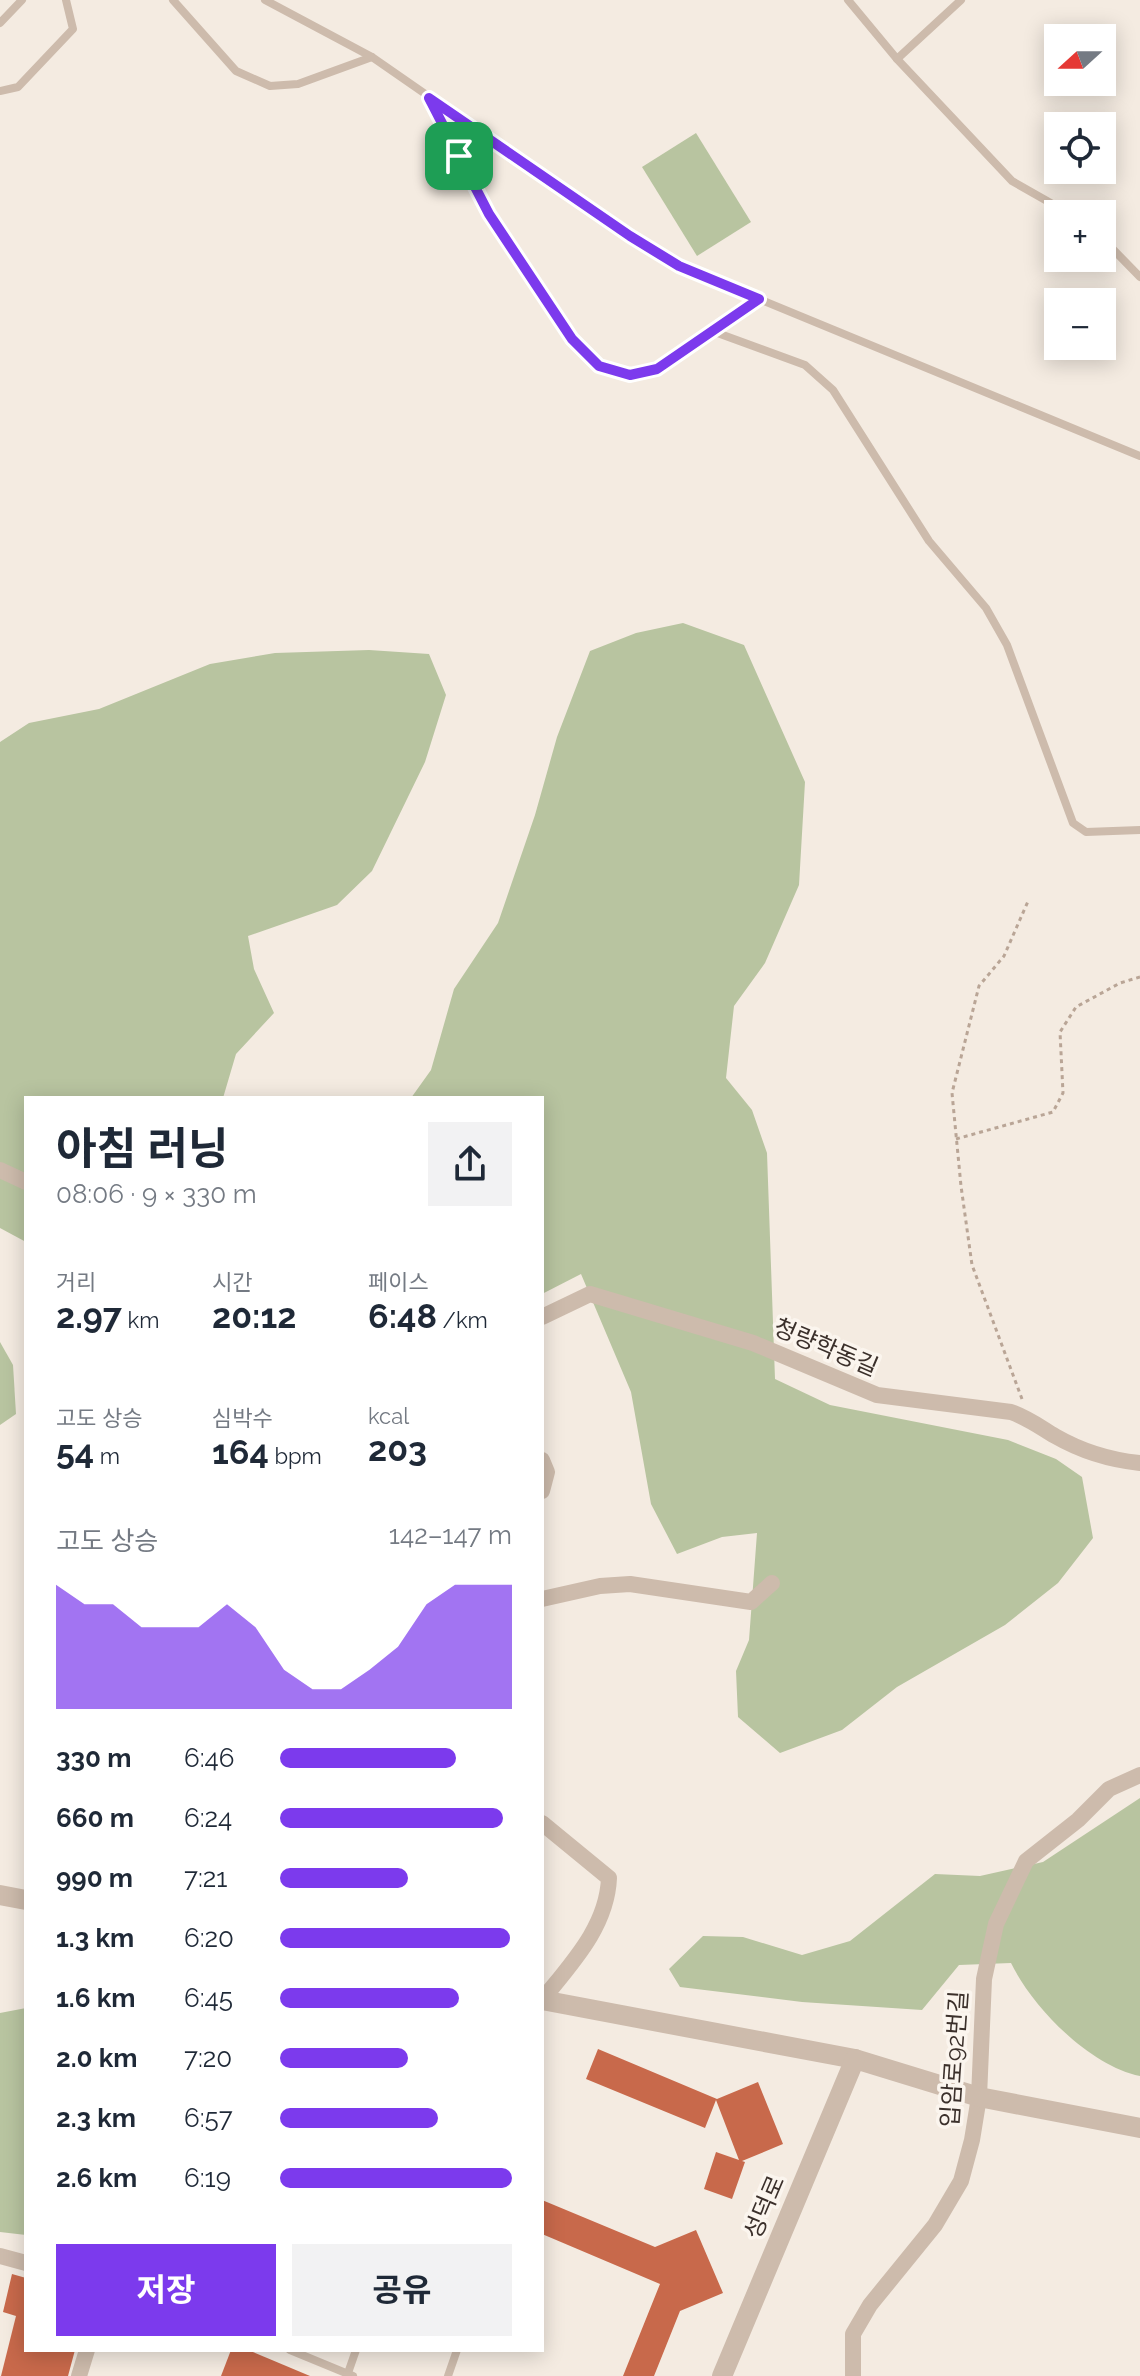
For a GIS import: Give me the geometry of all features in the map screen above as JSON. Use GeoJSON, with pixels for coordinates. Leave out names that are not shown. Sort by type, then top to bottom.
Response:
{"type":"FeatureCollection","features":[{"type":"Feature","properties":{"kind":"street"},"geometry":{"type":"LineString","coordinates":[[0,1170],[24,1181]]}},
{"type":"Feature","properties":{"kind":"street","name":"청량학동길"},"geometry":{"type":"LineString","coordinates":[[544,1316],[590,1294],[753,1343],[877,1395],[1011,1412],[1093,1453],[1140,1463]]}},
{"type":"Feature","properties":{"kind":"street"},"geometry":{"type":"LineString","coordinates":[[544,1599],[600,1586],[630,1584],[751,1602],[772,1583]]}},
{"type":"Feature","properties":{"kind":"street","name":"입암로92번길"},"geometry":{"type":"LineString","coordinates":[[853,2376],[853,2334],[870,2305],[935,2225],[961,2181],[979,2097],[984,1979],[996,1924],[1026,1861],[1078,1820],[1109,1789],[1140,1775]]}},
{"type":"Feature","properties":{"kind":"street"},"geometry":{"type":"LineString","coordinates":[[544,1825],[609,1878],[608,1891],[589,1942],[544,1998]]}},
{"type":"Feature","properties":{"kind":"street"},"geometry":{"type":"LineString","coordinates":[[0,1895],[24,1900]]}},
{"type":"Feature","properties":{"kind":"street"},"geometry":{"type":"LineString","coordinates":[[544,2000],[855,2059],[979,2097],[1140,2128]]}},
{"type":"Feature","properties":{"kind":"street","name":"성덕로"},"geometry":{"type":"LineString","coordinates":[[722,2376],[855,2059]]}},
{"type":"Feature","properties":{"kind":"street"},"geometry":{"type":"LineString","coordinates":[[0,2256],[24,2262]]}},
{"type":"Feature","properties":{"kind":"street"},"geometry":{"type":"LineString","coordinates":[[79,2376],[86,2352]]}},
{"type":"Feature","properties":{"kind":"lane"},"geometry":{"type":"LineString","coordinates":[[0,23],[22,0]]}},
{"type":"Feature","properties":{"kind":"lane"},"geometry":{"type":"LineString","coordinates":[[0,91],[18,87],[73,29],[66,0]]}},
{"type":"Feature","properties":{"kind":"lane"},"geometry":{"type":"LineString","coordinates":[[173,0],[236,71],[270,86],[298,84],[372,57]]}},
{"type":"Feature","properties":{"kind":"lane"},"geometry":{"type":"LineString","coordinates":[[265,0],[372,57],[667,259],[1140,456]]}},
{"type":"Feature","properties":{"kind":"lane"},"geometry":{"type":"LineString","coordinates":[[848,0],[897,59],[1012,181],[1045,200]]}},
{"type":"Feature","properties":{"kind":"lane"},"geometry":{"type":"LineString","coordinates":[[897,59],[961,0]]}},
{"type":"Feature","properties":{"kind":"lane"},"geometry":{"type":"LineString","coordinates":[[429,98],[489,214],[572,339],[599,366],[630,375],[657,369],[759,299]]}},
{"type":"Feature","properties":{"kind":"lane"},"geometry":{"type":"LineString","coordinates":[[1116,252],[1140,277]]}},
{"type":"Feature","properties":{"kind":"lane"},"geometry":{"type":"LineString","coordinates":[[712,331],[805,365],[833,390],[929,541],[986,608],[1007,645],[1073,823],[1086,832],[1140,830]]}},
{"type":"Feature","properties":{"kind":"lane"},"geometry":{"type":"LineString","coordinates":[[295,2352],[350,2375],[356,2352]]}},
{"type":"Feature","properties":{"kind":"lane"},"geometry":{"type":"LineString","coordinates":[[448,2376],[456,2352]]}},
{"type":"Feature","properties":{"kind":"path"},"geometry":{"type":"LineString","coordinates":[[1026,1417],[972,1265],[952,1093],[979,986],[1004,956],[1029,899]]}},
{"type":"Feature","properties":{"kind":"path"},"geometry":{"type":"LineString","coordinates":[[956,1139],[1053,1112],[1063,1093],[1060,1032],[1076,1007],[1120,983],[1140,977]]}},
{"type":"Feature","properties":{"kind":"green space"},"geometry":{"type":"Polygon","coordinates":[[[696,133],[751,222],[697,256],[642,167],[696,133]]]}},
{"type":"Feature","properties":{"kind":"green space"},"geometry":{"type":"Polygon","coordinates":[[[683,623],[744,645],[805,782],[799,885],[765,963],[734,1006],[726,1078],[752,1110],[767,1153],[775,1379],[830,1405],[1008,1440],[1056,1459],[1082,1477],[1093,1538],[1058,1583],[1005,1625],[897,1687],[842,1730],[780,1753],[738,1717],[736,1671],[749,1640],[757,1533],[722,1537],[677,1554],[651,1504],[631,1392],[581,1274],[544,1293],[544,1096],[412,1096],[431,1070],[454,989],[498,923],[535,815],[557,737],[590,651],[636,633],[683,623]]]}},
{"type":"Feature","properties":{"kind":"green space"},"geometry":{"type":"Polygon","coordinates":[[[369,650],[429,654],[446,695],[425,762],[372,871],[337,905],[248,936],[254,969],[274,1013],[236,1054],[224,1096],[24,1096],[24,1241],[0,1228],[0,742],[29,723],[99,709],[210,664],[275,653],[369,650]]]}},
{"type":"Feature","properties":{"kind":"green space"},"geometry":{"type":"Polygon","coordinates":[[[0,1342],[13,1365],[16,1414],[0,1425],[0,1342]]]}},
{"type":"Feature","properties":{"kind":"green space"},"geometry":{"type":"Polygon","coordinates":[[[1140,1798],[1140,2076],[1102,2060],[1065,2033],[1033,1998],[1011,1963],[959,1965],[922,2010],[802,2002],[680,1987],[669,1969],[703,1936],[743,1937],[802,1955],[850,1941],[935,1874],[980,1876],[1043,1862],[1140,1798]]]}},
{"type":"Feature","properties":{"kind":"green space"},"geometry":{"type":"Polygon","coordinates":[[[24,2008],[24,2235],[0,2232],[0,2013],[24,2008]]]}},
{"type":"Feature","properties":{"kind":"building"},"geometry":{"type":"Polygon","coordinates":[[[598,2049],[717,2099],[758,2082],[783,2144],[742,2161],[745,2162],[732,2199],[704,2189],[716,2152],[739,2160],[716,2100],[705,2128],[586,2079],[598,2049]]]}},
{"type":"Feature","properties":{"kind":"building"},"geometry":{"type":"Polygon","coordinates":[[[544,2201],[655,2247],[696,2230],[723,2293],[680,2311],[654,2376],[623,2376],[660,2284],[544,2235],[544,2201]]]}},
{"type":"Feature","properties":{"kind":"building"},"geometry":{"type":"Polygon","coordinates":[[[12,2274],[24,2277],[24,2352],[74,2352],[68,2376],[1,2376],[16,2316],[3,2312],[12,2274]]]}},
{"type":"Feature","properties":{"kind":"building"},"geometry":{"type":"Polygon","coordinates":[[[230,2352],[253,2352],[310,2376],[221,2376],[230,2352]]]}},
{"type":"Feature","properties":{"kind":"route"},"geometry":{"type":"LineString","coordinates":[[429,98],[630,236],[679,266],[759,299],[657,369],[630,375],[599,366],[572,339],[489,214],[459,156],[429,98]]}}]}
